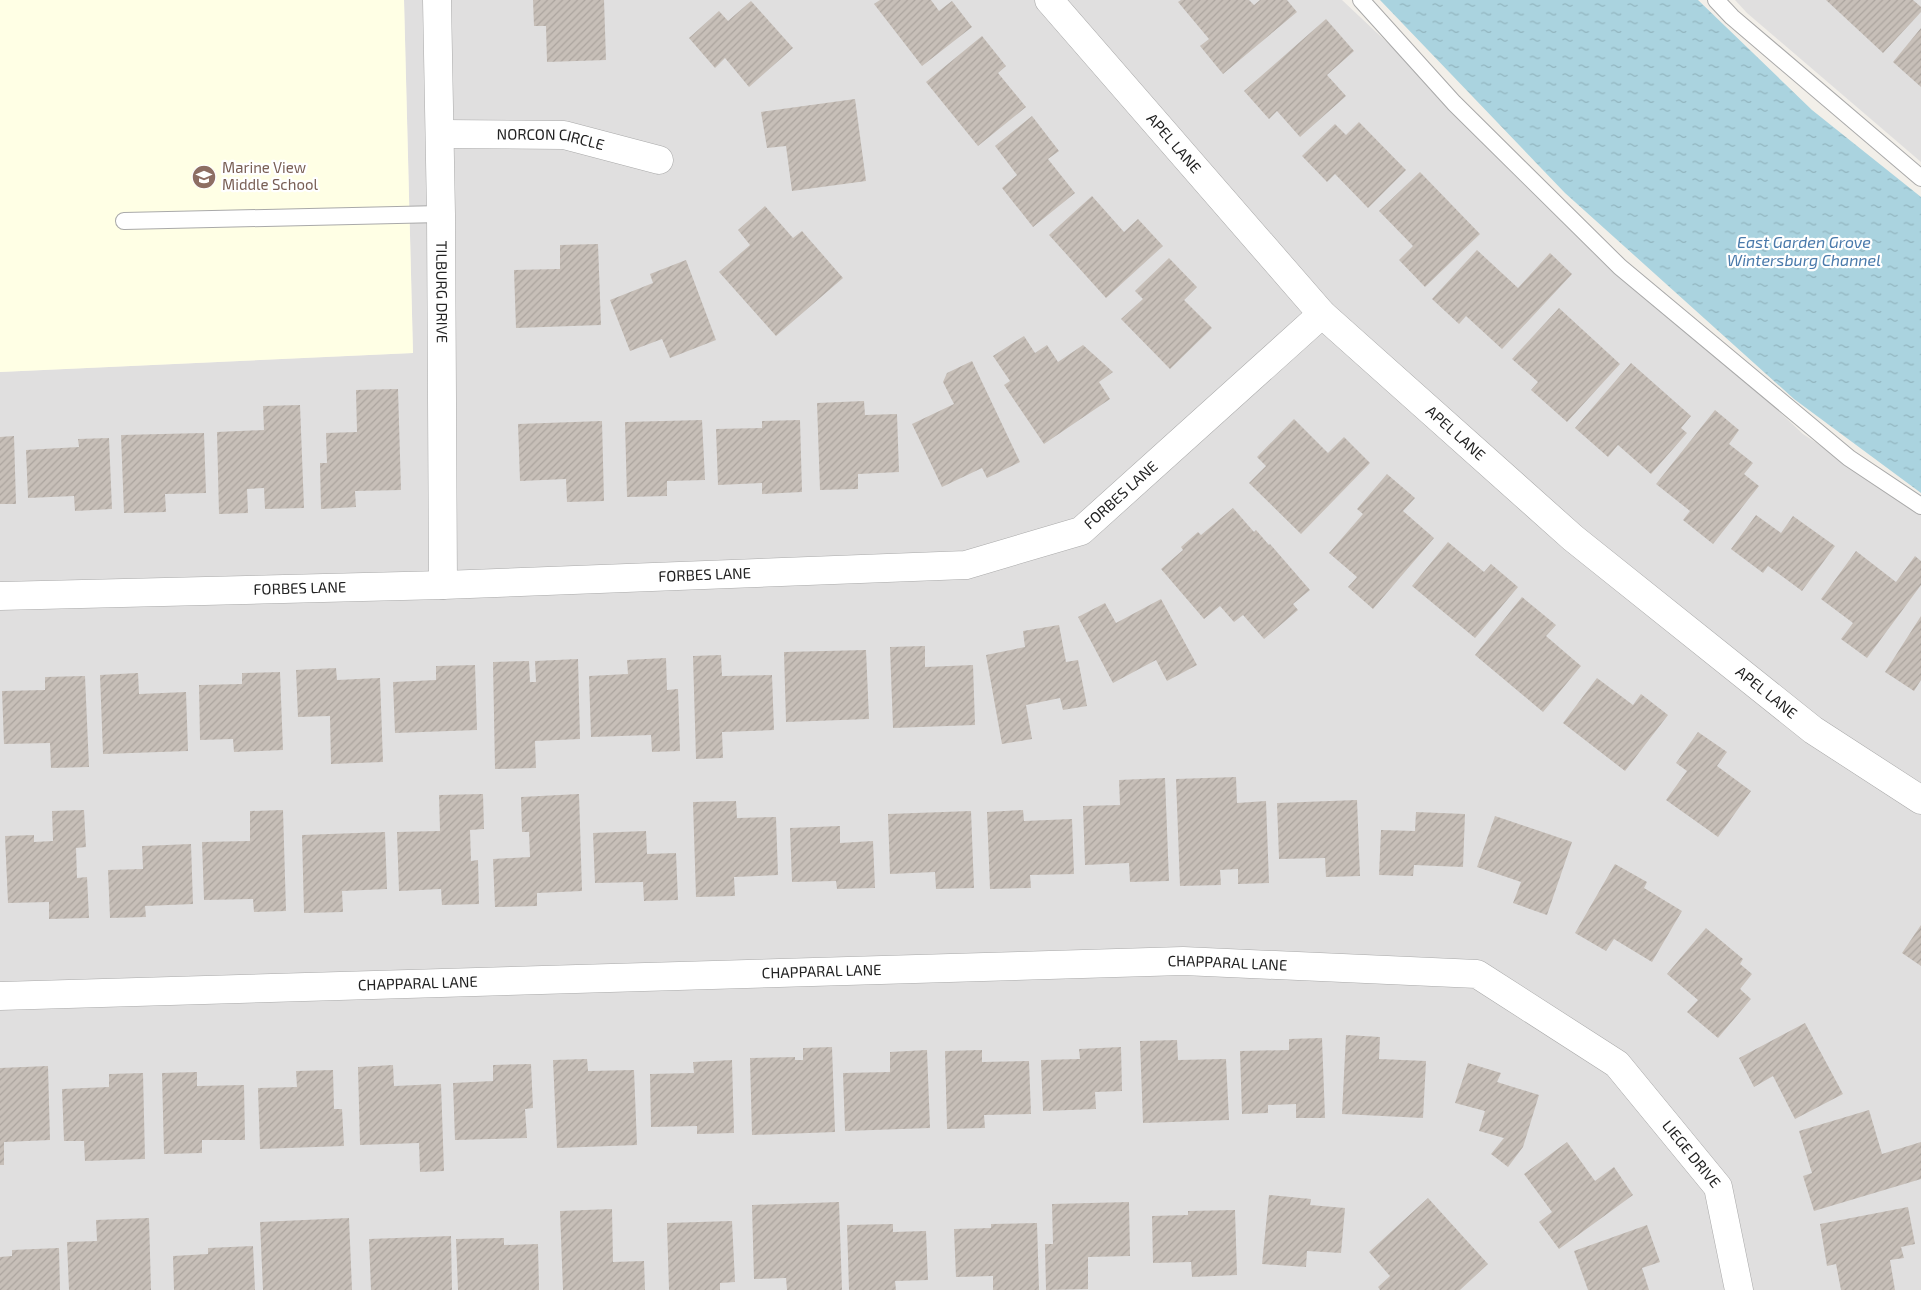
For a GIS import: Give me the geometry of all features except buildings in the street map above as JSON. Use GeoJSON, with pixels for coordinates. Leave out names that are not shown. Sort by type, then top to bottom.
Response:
{"type":"FeatureCollection","features":[{"type":"Feature","properties":{"kind":"street","name":"TILBURG DRIVE"},"geometry":{"type":"LineString","coordinates":[[438,0],[443,585]]}},
{"type":"Feature","properties":{"kind":"street","name":"APEL LANE"},"geometry":{"type":"LineString","coordinates":[[1049,0],[1322,314],[1573,538],[1813,730],[1921,800]]}},
{"type":"Feature","properties":{"kind":"street","name":"NORCON CIRCLE"},"geometry":{"type":"LineString","coordinates":[[440,134],[564,135],[659,160]]}},
{"type":"Feature","properties":{"kind":"street","name":"FORBES LANE"},"geometry":{"type":"LineString","coordinates":[[0,596],[443,585],[966,565],[1081,531],[1322,314]]}},
{"type":"Feature","properties":{"kind":"street","name":"CHAPPARAL LANE"},"geometry":{"type":"LineString","coordinates":[[0,996],[1192,961],[1477,974],[1617,1064]]}},
{"type":"Feature","properties":{"kind":"street","name":"LIEGE DRIVE"},"geometry":{"type":"LineString","coordinates":[[1617,1064],[1718,1187],[1739,1290]]}},
{"type":"Feature","properties":{"kind":"lane"},"geometry":{"type":"LineString","coordinates":[[1361,0],[1454,103],[1620,267],[1849,458],[1921,506]]}},
{"type":"Feature","properties":{"kind":"lane"},"geometry":{"type":"LineString","coordinates":[[1716,0],[1732,17],[1921,178]]}},
{"type":"Feature","properties":{"kind":"lane"},"geometry":{"type":"LineString","coordinates":[[124,221],[441,214]]}},
{"type":"Feature","properties":{"kind":"shaded area","name":"Marine View Middle School"},"geometry":{"type":"Polygon","coordinates":[[[0,0],[404,0],[413,353],[0,372],[0,0]]]}},
{"type":"Feature","properties":{"kind":"shaded area"},"geometry":{"type":"Polygon","coordinates":[[[404,0],[1342,0],[1803,434],[1921,512],[1921,1290],[0,1290],[0,372],[413,353],[404,0]]]}},
{"type":"Feature","properties":{"kind":"shaded area"},"geometry":{"type":"Polygon","coordinates":[[[1735,0],[1921,0],[1921,162],[1747,13],[1735,0]]]}},
{"type":"Feature","properties":{"kind":"water","name":"East Garden Grove Wintersburg Channel"},"geometry":{"type":"Polygon","coordinates":[[[1380,0],[1698,0],[1812,110],[1921,197],[1921,493],[1794,399],[1565,193],[1380,0]]]}},
{"type":"Feature","properties":{"kind":"place","name":"Marine View Middle School"},"geometry":{"type":"Point","coordinates":[204,177]}}]}
